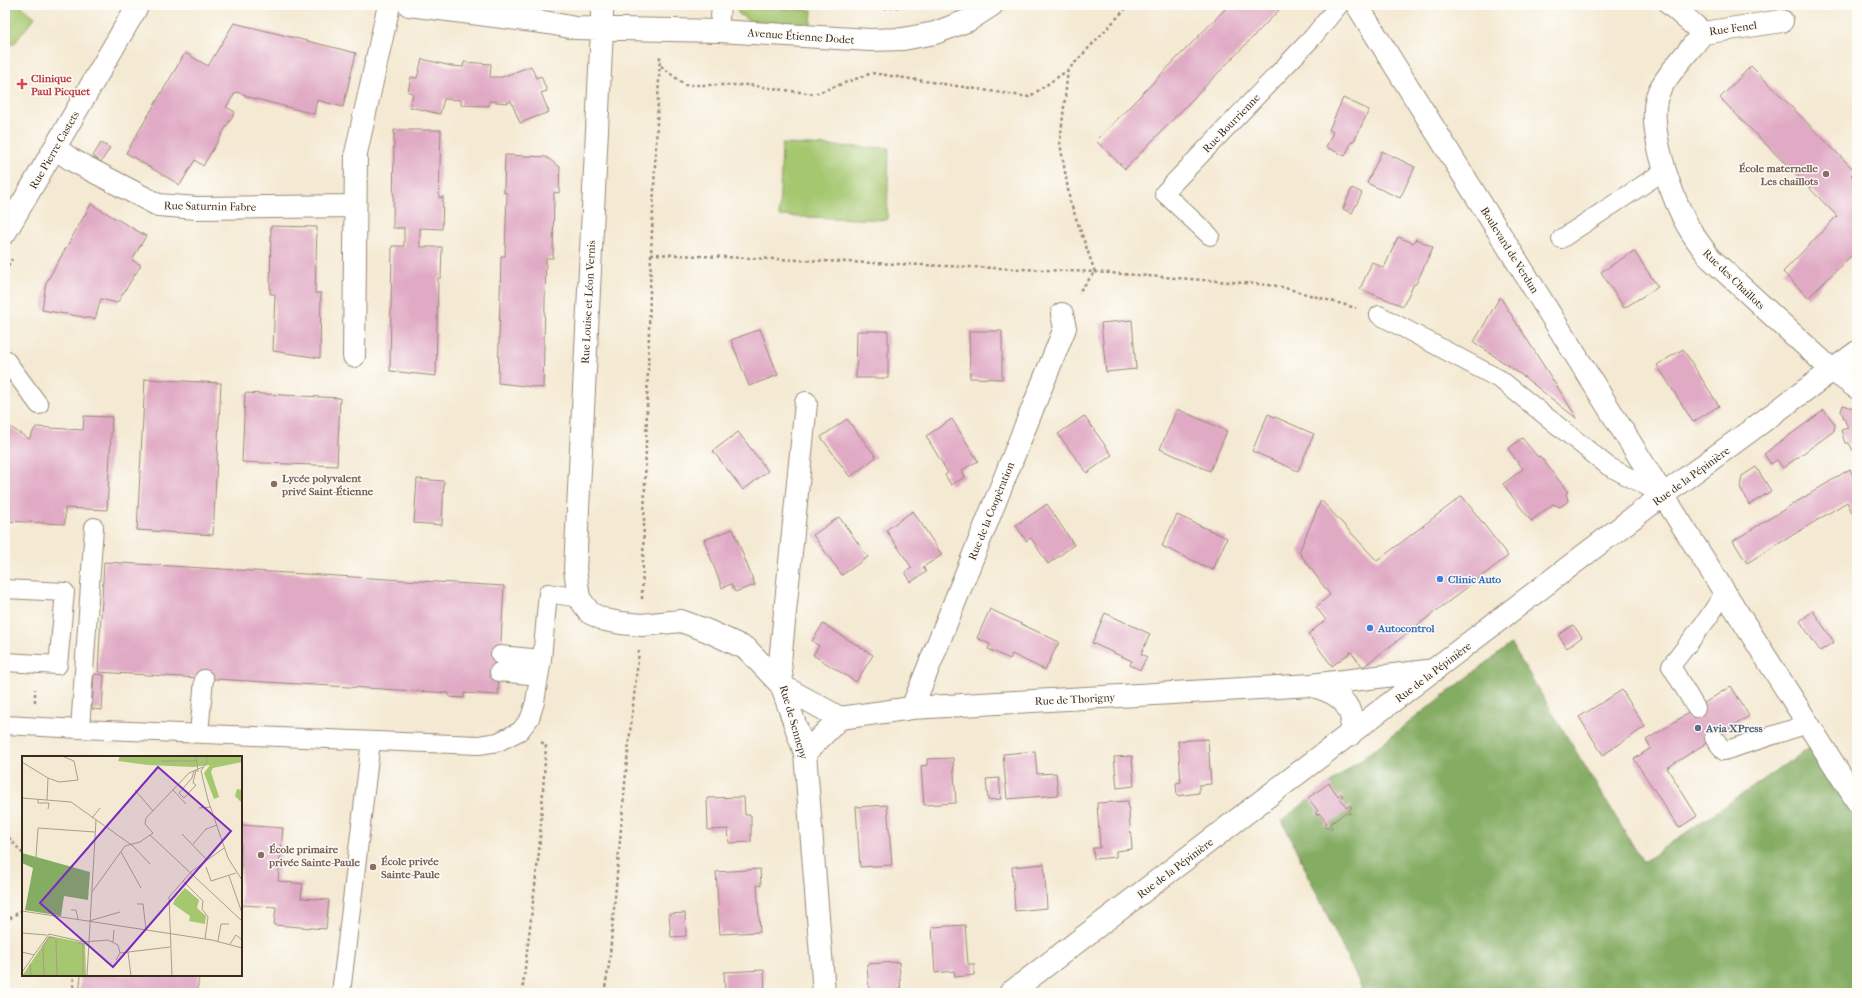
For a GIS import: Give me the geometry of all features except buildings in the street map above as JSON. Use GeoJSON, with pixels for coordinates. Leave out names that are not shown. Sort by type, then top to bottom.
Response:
{"type":"FeatureCollection","features":[{"type":"Feature","properties":{"kind":"street","name":"Rue Pierre Castets"},"geometry":{"type":"LineString","coordinates":[[5,233],[56,148],[138,5]]}},
{"type":"Feature","properties":{"kind":"street"},"geometry":{"type":"LineString","coordinates":[[354,356],[356,153],[389,5]]}},
{"type":"Feature","properties":{"kind":"street","name":"Avenue Étienne Dodet"},"geometry":{"type":"LineString","coordinates":[[409,5],[552,14],[575,28],[602,30],[719,31],[870,40],[903,39],[935,33],[969,20],[992,5]]}},
{"type":"Feature","properties":{"kind":"street","name":"Rue Louise et Léon Vernis"},"geometry":{"type":"LineString","coordinates":[[579,598],[575,569],[602,5]]}},
{"type":"Feature","properties":{"kind":"street","name":"Boulevard de Verdun"},"geometry":{"type":"LineString","coordinates":[[1357,5],[1857,802]]}},
{"type":"Feature","properties":{"kind":"street","name":"Rue Fenel"},"geometry":{"type":"LineString","coordinates":[[1671,5],[1703,33],[1782,21]]}},
{"type":"Feature","properties":{"kind":"street","name":"Rue des Chaillots"},"geometry":{"type":"LineString","coordinates":[[1703,33],[1659,92],[1654,110],[1655,129],[1664,170],[1682,217],[1710,258],[1833,371],[1857,388]]}},
{"type":"Feature","properties":{"kind":"street","name":"Rue Saturnin Fabre"},"geometry":{"type":"LineString","coordinates":[[56,148],[72,160],[158,205],[197,208],[355,206]]}},
{"type":"Feature","properties":{"kind":"street","name":"Rue de la Coopèration"},"geometry":{"type":"LineString","coordinates":[[912,708],[1065,328],[1062,314]]}},
{"type":"Feature","properties":{"kind":"street","name":"Rue de la Pépinière"},"geometry":{"type":"LineString","coordinates":[[1010,993],[1663,495],[1857,352]]}},
{"type":"Feature","properties":{"kind":"street","name":"Rue de Sennepy"},"geometry":{"type":"LineString","coordinates":[[806,403],[782,627],[780,662],[782,686],[805,753],[824,993]]}},
{"type":"Feature","properties":{"kind":"street"},"geometry":{"type":"LineString","coordinates":[[579,598],[590,613],[605,620],[642,625],[681,621],[708,631],[747,649],[782,686],[840,718],[805,753]]}},
{"type":"Feature","properties":{"kind":"street","name":"Rue de Thorigny"},"geometry":{"type":"LineString","coordinates":[[840,718],[912,708],[1311,685],[1435,670]]}},
{"type":"Feature","properties":{"kind":"street","name":"Rue de Thorigny"},"geometry":{"type":"LineString","coordinates":[[1311,685],[1334,692],[1343,700],[1352,716],[1350,735]]}},
{"type":"Feature","properties":{"kind":"lane"},"geometry":{"type":"LineString","coordinates":[[719,31],[721,5]]}},
{"type":"Feature","properties":{"kind":"lane","name":"Rue Bourrienne"},"geometry":{"type":"LineString","coordinates":[[1210,236],[1164,193],[1312,38],[1339,5]]}},
{"type":"Feature","properties":{"kind":"lane"},"geometry":{"type":"LineString","coordinates":[[1561,238],[1664,170]]}},
{"type":"Feature","properties":{"kind":"lane"},"geometry":{"type":"LineString","coordinates":[[1379,315],[1501,380],[1608,466],[1663,495]]}},
{"type":"Feature","properties":{"kind":"lane"},"geometry":{"type":"LineString","coordinates":[[5,359],[39,405]]}},
{"type":"Feature","properties":{"kind":"lane"},"geometry":{"type":"LineString","coordinates":[[80,729],[94,527]]}},
{"type":"Feature","properties":{"kind":"lane"},"geometry":{"type":"LineString","coordinates":[[5,589],[65,592],[58,665],[5,662]]}},
{"type":"Feature","properties":{"kind":"lane"},"geometry":{"type":"LineString","coordinates":[[1696,708],[1670,666],[1708,618],[1725,592]]}},
{"type":"Feature","properties":{"kind":"lane"},"geometry":{"type":"LineString","coordinates":[[5,725],[479,745],[498,742],[520,731],[530,718],[535,702],[541,667],[548,593],[579,598]]}},
{"type":"Feature","properties":{"kind":"lane"},"geometry":{"type":"LineString","coordinates":[[500,664],[541,667]]}},
{"type":"Feature","properties":{"kind":"lane"},"geometry":{"type":"LineString","coordinates":[[200,733],[204,679]]}},
{"type":"Feature","properties":{"kind":"lane"},"geometry":{"type":"LineString","coordinates":[[1714,738],[1724,751],[1808,724]]}},
{"type":"Feature","properties":{"kind":"lane"},"geometry":{"type":"LineString","coordinates":[[341,993],[371,741]]}},
{"type":"Feature","properties":{"kind":"path"},"geometry":{"type":"LineString","coordinates":[[830,5],[886,8],[918,5]]}},
{"type":"Feature","properties":{"kind":"path"},"geometry":{"type":"LineString","coordinates":[[660,66],[684,84],[748,85],[814,94],[872,73],[1029,97],[1068,70],[1129,5]]}},
{"type":"Feature","properties":{"kind":"path"},"geometry":{"type":"LineString","coordinates":[[604,993],[610,958],[627,761],[642,625],[651,254],[660,66],[660,30]]}},
{"type":"Feature","properties":{"kind":"path"},"geometry":{"type":"LineString","coordinates":[[1068,70],[1060,143],[1070,201],[1095,272]]}},
{"type":"Feature","properties":{"kind":"path"},"geometry":{"type":"LineString","coordinates":[[651,254],[1095,272],[1278,286],[1379,315]]}},
{"type":"Feature","properties":{"kind":"path"},"geometry":{"type":"LineString","coordinates":[[33,726],[37,664]]}},
{"type":"Feature","properties":{"kind":"path"},"geometry":{"type":"LineString","coordinates":[[520,731],[546,745],[539,852],[522,993]]}},
{"type":"Feature","properties":{"kind":"path"},"geometry":{"type":"LineString","coordinates":[[5,833],[22,853]]}},
{"type":"Feature","properties":{"kind":"path"},"geometry":{"type":"LineString","coordinates":[[5,922],[22,911]]}},
{"type":"Feature","properties":{"kind":"path"},"geometry":{"type":"LineString","coordinates":[[73,993],[74,976]]}},
{"type":"Feature","properties":{"kind":"green space"},"geometry":{"type":"Polygon","coordinates":[[[5,5],[20,5],[35,17],[13,45],[5,38],[5,5]]]}},
{"type":"Feature","properties":{"kind":"green space"},"geometry":{"type":"Polygon","coordinates":[[[736,8],[812,10],[811,24],[750,21],[739,14],[736,8]]]}},
{"type":"Feature","properties":{"kind":"green space"},"geometry":{"type":"Polygon","coordinates":[[[782,144],[889,148],[887,220],[779,216],[782,144]]]}},
{"type":"Feature","properties":{"kind":"green space"},"geometry":{"type":"Polygon","coordinates":[[[1511,644],[1643,862],[1814,745],[1857,813],[1857,993],[1364,993],[1282,820],[1511,644]]]}},
{"type":"Feature","properties":{"kind":"place","name":"Clinique Paul Picquet"},"geometry":{"type":"Point","coordinates":[22,84]}},
{"type":"Feature","properties":{"kind":"place","name":"École maternelle Les chaillots"},"geometry":{"type":"Point","coordinates":[1826,174]}},
{"type":"Feature","properties":{"kind":"place","name":"Lycée polyvalent privé Saint-Étienne"},"geometry":{"type":"Point","coordinates":[274,484]}},
{"type":"Feature","properties":{"kind":"place","name":"Clinic Auto"},"geometry":{"type":"Point","coordinates":[1440,579]}},
{"type":"Feature","properties":{"kind":"place","name":"Autocontrol"},"geometry":{"type":"Point","coordinates":[1370,628]}},
{"type":"Feature","properties":{"kind":"place","name":"Avia XPress"},"geometry":{"type":"Point","coordinates":[1698,728]}},
{"type":"Feature","properties":{"kind":"place","name":"École primaire privée Sainte-Paule"},"geometry":{"type":"Point","coordinates":[261,855]}},
{"type":"Feature","properties":{"kind":"place","name":"École privée Sainte-Paule"},"geometry":{"type":"Point","coordinates":[373,867]}}]}
